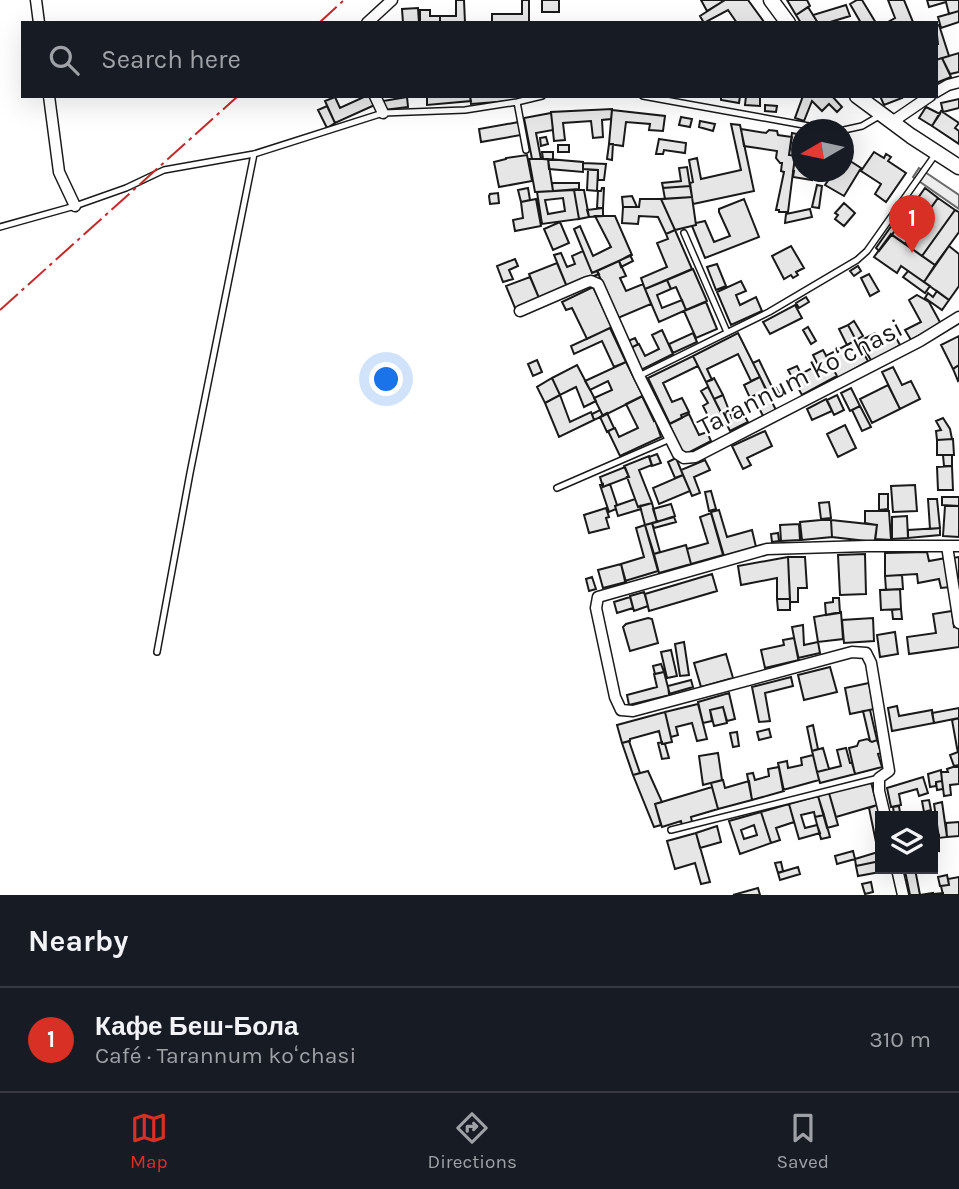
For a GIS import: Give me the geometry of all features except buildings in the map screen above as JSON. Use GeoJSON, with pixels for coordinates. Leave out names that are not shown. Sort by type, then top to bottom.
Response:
{"type":"FeatureCollection","features":[{"type":"Feature","properties":{"kind":"main road"},"geometry":{"type":"LineString","coordinates":[[771,0],[787,21]]}},
{"type":"Feature","properties":{"kind":"main road"},"geometry":{"type":"LineString","coordinates":[[860,98],[959,167]]}},
{"type":"Feature","properties":{"kind":"street"},"geometry":{"type":"LineString","coordinates":[[36,0],[38,21]]}},
{"type":"Feature","properties":{"kind":"street"},"geometry":{"type":"LineString","coordinates":[[369,21],[392,0]]}},
{"type":"Feature","properties":{"kind":"street"},"geometry":{"type":"LineString","coordinates":[[938,91],[959,82]]}},
{"type":"Feature","properties":{"kind":"street"},"geometry":{"type":"LineString","coordinates":[[49,98],[59,172],[75,206]]}},
{"type":"Feature","properties":{"kind":"street"},"geometry":{"type":"LineString","coordinates":[[376,98],[383,113]]}},
{"type":"Feature","properties":{"kind":"street"},"geometry":{"type":"LineString","coordinates":[[887,118],[926,98]]}},
{"type":"Feature","properties":{"kind":"street","name":"Tarannum koʻchasi"},"geometry":{"type":"LineString","coordinates":[[520,311],[587,282],[598,284],[670,439],[681,457],[690,458],[908,347],[959,317]]}},
{"type":"Feature","properties":{"kind":"street"},"geometry":{"type":"LineString","coordinates":[[947,546],[959,623]]}},
{"type":"Feature","properties":{"kind":"street"},"geometry":{"type":"LineString","coordinates":[[884,811],[878,778],[889,771],[871,663],[866,653],[852,652],[633,711],[621,710],[615,697],[596,608],[598,597],[767,550],[959,546]]}},
{"type":"Feature","properties":{"kind":"street"},"geometry":{"type":"LineString","coordinates":[[898,874],[903,895]]}},
{"type":"Feature","properties":{"kind":"lane"},"geometry":{"type":"LineString","coordinates":[[0,226],[75,206],[126,188],[164,170],[254,154],[383,113],[465,110],[534,98]]}},
{"type":"Feature","properties":{"kind":"lane"},"geometry":{"type":"LineString","coordinates":[[654,98],[791,123]]}},
{"type":"Feature","properties":{"kind":"lane"},"geometry":{"type":"LineString","coordinates":[[517,102],[526,150]]}},
{"type":"Feature","properties":{"kind":"lane"},"geometry":{"type":"LineString","coordinates":[[854,128],[887,118]]}},
{"type":"Feature","properties":{"kind":"lane"},"geometry":{"type":"LineString","coordinates":[[639,376],[769,312],[858,260],[937,152]]}},
{"type":"Feature","properties":{"kind":"lane"},"geometry":{"type":"LineString","coordinates":[[157,652],[254,154]]}},
{"type":"Feature","properties":{"kind":"lane"},"geometry":{"type":"LineString","coordinates":[[684,233],[727,332]]}},
{"type":"Feature","properties":{"kind":"lane"},"geometry":{"type":"LineString","coordinates":[[557,488],[670,439]]}},
{"type":"Feature","properties":{"kind":"lane"},"geometry":{"type":"LineString","coordinates":[[671,830],[878,778]]}},
{"type":"Feature","properties":{"kind":"shaded area"},"geometry":{"type":"Polygon","coordinates":[[[919,168],[959,195],[959,209],[913,177],[919,168]]]}},
{"type":"Feature","properties":{"kind":"power"},"geometry":{"type":"LineString","coordinates":[[321,21],[344,0]]}},
{"type":"Feature","properties":{"kind":"power"},"geometry":{"type":"LineString","coordinates":[[0,310],[236,98]]}},
{"type":"Feature","properties":{"kind":"place","name":"Кафе Беш-Бола"},"geometry":{"type":"Point","coordinates":[912,253]}}]}
